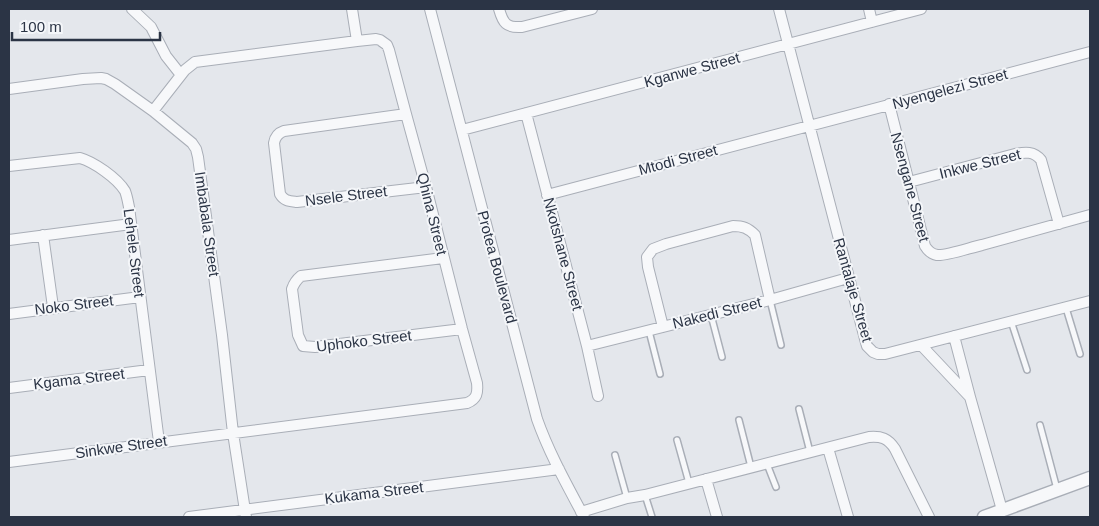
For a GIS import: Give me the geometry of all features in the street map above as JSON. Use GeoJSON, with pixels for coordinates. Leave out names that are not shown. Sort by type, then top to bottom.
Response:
{"type":"FeatureCollection","features":[{"type":"Feature","properties":{"kind":"street"},"geometry":{"type":"LineString","coordinates":[[132,9],[151,27],[166,56],[181,75]]}},
{"type":"Feature","properties":{"kind":"street"},"geometry":{"type":"LineString","coordinates":[[354,9],[356,41]]}},
{"type":"Feature","properties":{"kind":"street","name":"Protea Boulevard"},"geometry":{"type":"LineString","coordinates":[[430,9],[537,419],[544,440],[583,515]]}},
{"type":"Feature","properties":{"kind":"street"},"geometry":{"type":"LineString","coordinates":[[499,9],[504,23],[514,28],[592,9]]}},
{"type":"Feature","properties":{"kind":"street","name":"Rantalaje Street"},"geometry":{"type":"LineString","coordinates":[[779,9],[864,339],[873,352],[885,354],[1090,301]]}},
{"type":"Feature","properties":{"kind":"street"},"geometry":{"type":"LineString","coordinates":[[869,9],[872,22]]}},
{"type":"Feature","properties":{"kind":"street","name":"Kganwe Street"},"geometry":{"type":"LineString","coordinates":[[462,130],[921,9]]}},
{"type":"Feature","properties":{"kind":"street","name":"Qhina Street"},"geometry":{"type":"LineString","coordinates":[[153,111],[190,65],[201,61],[376,39],[387,45],[477,383],[478,390],[472,401],[233,433]]}},
{"type":"Feature","properties":{"kind":"street","name":"Nyengelezi Street"},"geometry":{"type":"LineString","coordinates":[[809,126],[1090,52]]}},
{"type":"Feature","properties":{"kind":"street","name":"Imbabala Street"},"geometry":{"type":"LineString","coordinates":[[9,89],[83,79],[106,79],[153,111],[192,143],[196,149],[222,336],[233,433],[246,514]]}},
{"type":"Feature","properties":{"kind":"street","name":"Nsengane Street"},"geometry":{"type":"LineString","coordinates":[[889,104],[925,246],[933,254],[938,255],[952,252],[1090,215]]}},
{"type":"Feature","properties":{"kind":"street","name":"Nkotshane Street"},"geometry":{"type":"LineString","coordinates":[[526,113],[587,346],[598,396]]}},
{"type":"Feature","properties":{"kind":"street","name":"Nsele Street"},"geometry":{"type":"LineString","coordinates":[[406,114],[280,132],[276,136],[274,143],[280,194],[287,200],[297,202],[426,186]]}},
{"type":"Feature","properties":{"kind":"street","name":"Mtodi Street"},"geometry":{"type":"LineString","coordinates":[[548,195],[809,126]]}},
{"type":"Feature","properties":{"kind":"street","name":"Inkwe Street"},"geometry":{"type":"LineString","coordinates":[[909,182],[1029,152],[1035,154],[1041,160],[1059,224]]}},
{"type":"Feature","properties":{"kind":"street","name":"Lehele Street"},"geometry":{"type":"LineString","coordinates":[[9,166],[74,158],[86,160],[106,173],[124,190],[131,224],[159,442]]}},
{"type":"Feature","properties":{"kind":"street"},"geometry":{"type":"LineString","coordinates":[[9,240],[131,224]]}},
{"type":"Feature","properties":{"kind":"street","name":"Nakedi Street"},"geometry":{"type":"LineString","coordinates":[[663,327],[646,261],[649,253],[653,249],[666,244],[733,226],[747,228],[755,235],[770,300]]}},
{"type":"Feature","properties":{"kind":"street"},"geometry":{"type":"LineString","coordinates":[[43,235],[53,308]]}},
{"type":"Feature","properties":{"kind":"street","name":"Uphoko Street"},"geometry":{"type":"LineString","coordinates":[[443,258],[301,276],[293,284],[292,289],[299,338],[303,346],[315,347],[462,329]]}},
{"type":"Feature","properties":{"kind":"street","name":"Nakedi Street"},"geometry":{"type":"LineString","coordinates":[[587,346],[770,300],[848,278]]}},
{"type":"Feature","properties":{"kind":"street","name":"Noko Street"},"geometry":{"type":"LineString","coordinates":[[9,314],[140,297]]}},
{"type":"Feature","properties":{"kind":"street"},"geometry":{"type":"LineString","coordinates":[[954,336],[1002,510]]}},
{"type":"Feature","properties":{"kind":"street"},"geometry":{"type":"LineString","coordinates":[[921,345],[970,397]]}},
{"type":"Feature","properties":{"kind":"street","name":"Kgama Street"},"geometry":{"type":"LineString","coordinates":[[9,388],[149,370]]}},
{"type":"Feature","properties":{"kind":"street","name":"Sinkwe Street"},"geometry":{"type":"LineString","coordinates":[[9,462],[233,433]]}},
{"type":"Feature","properties":{"kind":"street"},"geometry":{"type":"LineString","coordinates":[[583,515],[627,498],[869,437],[881,437],[887,440],[895,449],[930,517]]}},
{"type":"Feature","properties":{"kind":"street"},"geometry":{"type":"LineString","coordinates":[[828,448],[848,517]]}},
{"type":"Feature","properties":{"kind":"street","name":"Kukama Street"},"geometry":{"type":"LineString","coordinates":[[189,517],[246,514],[559,469]]}},
{"type":"Feature","properties":{"kind":"street"},"geometry":{"type":"LineString","coordinates":[[984,517],[1090,478]]}},
{"type":"Feature","properties":{"kind":"street"},"geometry":{"type":"LineString","coordinates":[[706,479],[717,517]]}},
{"type":"Feature","properties":{"kind":"lane"},"geometry":{"type":"LineString","coordinates":[[770,300],[781,345]]}},
{"type":"Feature","properties":{"kind":"lane"},"geometry":{"type":"LineString","coordinates":[[1066,307],[1080,354]]}},
{"type":"Feature","properties":{"kind":"lane"},"geometry":{"type":"LineString","coordinates":[[710,315],[722,357]]}},
{"type":"Feature","properties":{"kind":"lane"},"geometry":{"type":"LineString","coordinates":[[1011,322],[1026,370]]}},
{"type":"Feature","properties":{"kind":"lane"},"geometry":{"type":"LineString","coordinates":[[649,331],[660,374]]}},
{"type":"Feature","properties":{"kind":"lane"},"geometry":{"type":"LineString","coordinates":[[799,409],[810,452]]}},
{"type":"Feature","properties":{"kind":"lane"},"geometry":{"type":"LineString","coordinates":[[739,420],[751,466]]}},
{"type":"Feature","properties":{"kind":"lane"},"geometry":{"type":"LineString","coordinates":[[1040,425],[1057,490]]}},
{"type":"Feature","properties":{"kind":"lane"},"geometry":{"type":"LineString","coordinates":[[677,440],[688,483]]}},
{"type":"Feature","properties":{"kind":"lane"},"geometry":{"type":"LineString","coordinates":[[615,455],[627,498]]}},
{"type":"Feature","properties":{"kind":"lane"},"geometry":{"type":"LineString","coordinates":[[767,463],[776,487]]}},
{"type":"Feature","properties":{"kind":"lane"},"geometry":{"type":"LineString","coordinates":[[645,495],[652,517]]}}]}
